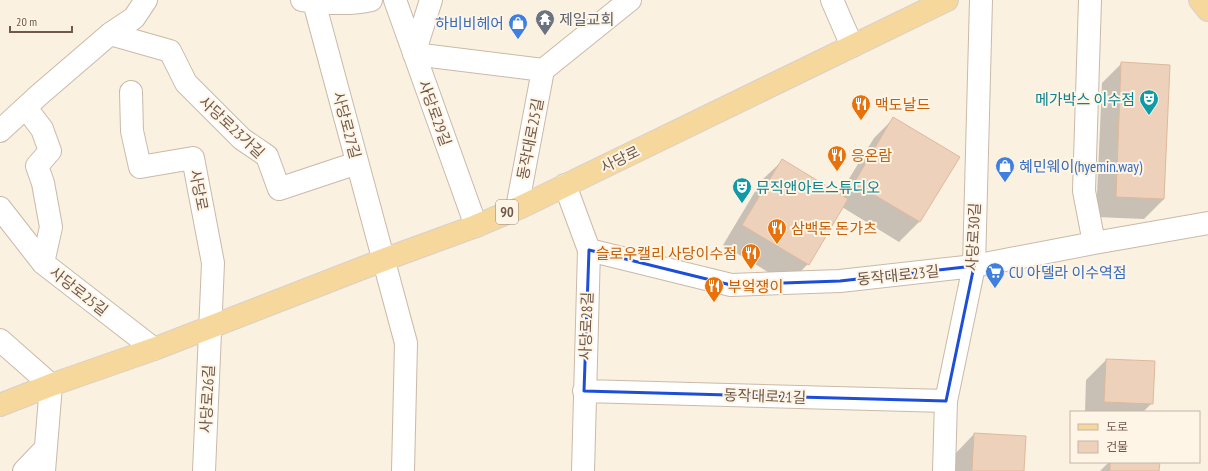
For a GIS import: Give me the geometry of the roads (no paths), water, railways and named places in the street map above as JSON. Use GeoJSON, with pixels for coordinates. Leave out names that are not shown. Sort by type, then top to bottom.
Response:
{"type":"FeatureCollection","features":[{"type":"Feature","properties":{"kind":"main road","name":"사당로"},"geometry":{"type":"LineString","coordinates":[[0,405],[51,385],[154,349],[383,260],[476,226],[517,208],[852,46],[916,7],[947,0]]}},
{"type":"Feature","properties":{"kind":"main road"},"geometry":{"type":"LineString","coordinates":[[1200,0],[1208,10]]}},
{"type":"Feature","properties":{"kind":"street"},"geometry":{"type":"LineString","coordinates":[[0,130],[110,34],[134,18],[146,0]]}},
{"type":"Feature","properties":{"kind":"street"},"geometry":{"type":"LineString","coordinates":[[308,1],[361,2],[372,0]]}},
{"type":"Feature","properties":{"kind":"street","name":"사당로29길"},"geometry":{"type":"LineString","coordinates":[[395,0],[476,226]]}},
{"type":"Feature","properties":{"kind":"street"},"geometry":{"type":"LineString","coordinates":[[431,0],[414,54],[543,70],[630,0]]}},
{"type":"Feature","properties":{"kind":"street"},"geometry":{"type":"LineString","coordinates":[[832,0],[852,46]]}},
{"type":"Feature","properties":{"kind":"street","name":"사당로30길"},"geometry":{"type":"LineString","coordinates":[[944,471],[946,401],[974,266],[981,0]]}},
{"type":"Feature","properties":{"kind":"street"},"geometry":{"type":"LineString","coordinates":[[1090,0],[1084,190],[1094,243]]}},
{"type":"Feature","properties":{"kind":"street","name":"사당로27길"},"geometry":{"type":"LineString","coordinates":[[308,1],[357,163],[383,260]]}},
{"type":"Feature","properties":{"kind":"street","name":"사당로23가길"},"geometry":{"type":"LineString","coordinates":[[110,34],[170,51],[186,83],[242,139],[267,156],[279,189],[357,163]]}},
{"type":"Feature","properties":{"kind":"street","name":"동작대로25길"},"geometry":{"type":"LineString","coordinates":[[517,208],[543,70]]}},
{"type":"Feature","properties":{"kind":"street","name":"사당로"},"geometry":{"type":"LineString","coordinates":[[131,92],[132,131],[140,167],[193,158],[213,263],[211,327]]}},
{"type":"Feature","properties":{"kind":"street","name":"사당로25길"},"geometry":{"type":"LineString","coordinates":[[26,108],[42,129],[50,151],[37,166],[43,183],[51,227],[43,263],[154,349]]}},
{"type":"Feature","properties":{"kind":"street","name":"사당로28길"},"geometry":{"type":"LineString","coordinates":[[565,185],[589,250],[583,471]]}},
{"type":"Feature","properties":{"kind":"street"},"geometry":{"type":"LineString","coordinates":[[0,208],[43,263]]}},
{"type":"Feature","properties":{"kind":"street","name":"동작대로23길"},"geometry":{"type":"LineString","coordinates":[[589,250],[731,285],[840,281],[974,266],[1208,223]]}},
{"type":"Feature","properties":{"kind":"street"},"geometry":{"type":"LineString","coordinates":[[383,260],[406,343],[403,471]]}},
{"type":"Feature","properties":{"kind":"street","name":"사당로26길"},"geometry":{"type":"LineString","coordinates":[[204,471],[211,327]]}},
{"type":"Feature","properties":{"kind":"street"},"geometry":{"type":"LineString","coordinates":[[0,340],[51,385],[44,471]]}},
{"type":"Feature","properties":{"kind":"street","name":"동작대로21길"},"geometry":{"type":"LineString","coordinates":[[584,391],[946,401]]}},
{"type":"Feature","properties":{"kind":"street"},"geometry":{"type":"LineString","coordinates":[[24,471],[45,449]]}},
{"type":"Feature","properties":{"kind":"place","name":"제일교회"},"geometry":{"type":"Point","coordinates":[545,36]}},
{"type":"Feature","properties":{"kind":"place","name":"하비비헤어"},"geometry":{"type":"Point","coordinates":[518,40]}},
{"type":"Feature","properties":{"kind":"place","name":"메가박스 이수점"},"geometry":{"type":"Point","coordinates":[1149,116]}},
{"type":"Feature","properties":{"kind":"place","name":"맥도날드"},"geometry":{"type":"Point","coordinates":[861,121]}},
{"type":"Feature","properties":{"kind":"place","name":"응온람"},"geometry":{"type":"Point","coordinates":[837,172]}},
{"type":"Feature","properties":{"kind":"place","name":"혜민웨이(hyemin.way)"},"geometry":{"type":"Point","coordinates":[1005,183]}},
{"type":"Feature","properties":{"kind":"place","name":"뮤직앤아트스튜디오"},"geometry":{"type":"Point","coordinates":[742,204]}},
{"type":"Feature","properties":{"kind":"place","name":"삼백돈 돈가츠"},"geometry":{"type":"Point","coordinates":[777,245]}},
{"type":"Feature","properties":{"kind":"place","name":"슬로우캘리 사당이수점"},"geometry":{"type":"Point","coordinates":[751,270]}},
{"type":"Feature","properties":{"kind":"place","name":"CU 아델라 이수역점"},"geometry":{"type":"Point","coordinates":[995,289]}},
{"type":"Feature","properties":{"kind":"place","name":"부엌쟁이"},"geometry":{"type":"Point","coordinates":[714,303]}}]}
